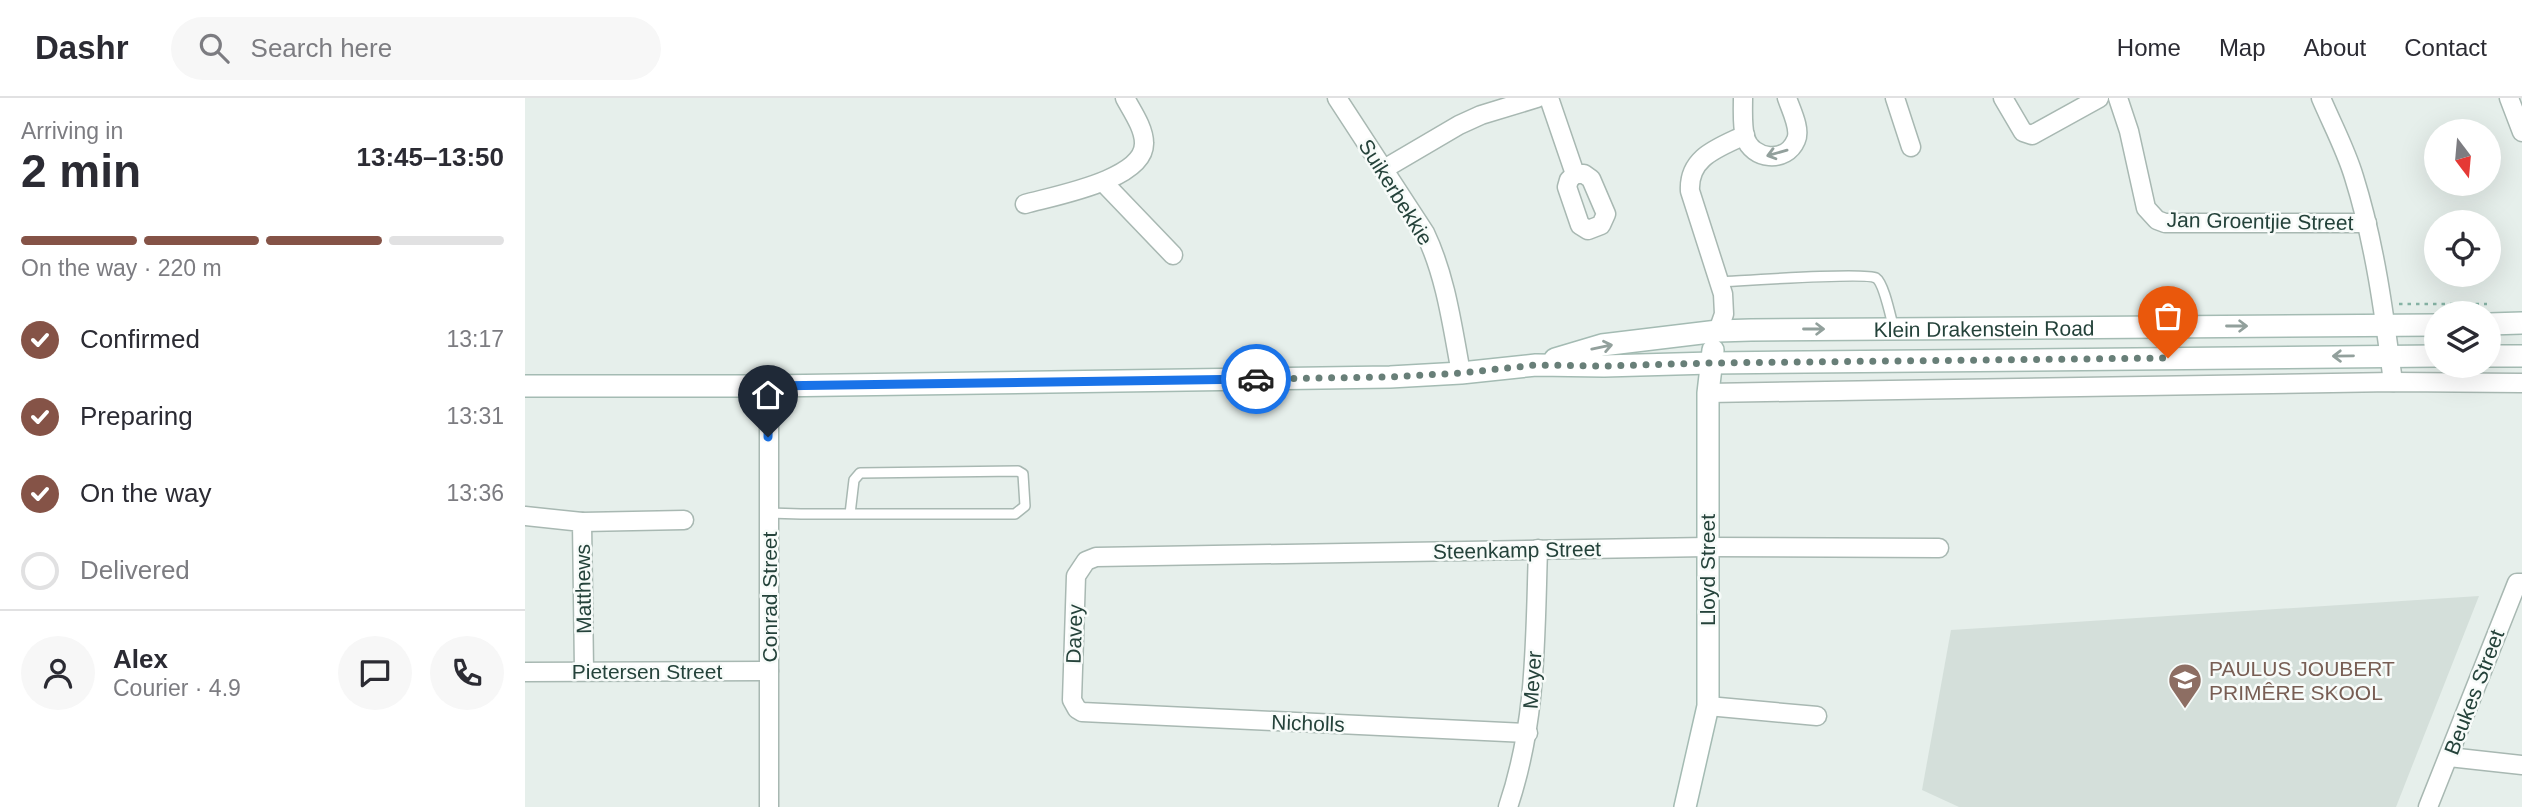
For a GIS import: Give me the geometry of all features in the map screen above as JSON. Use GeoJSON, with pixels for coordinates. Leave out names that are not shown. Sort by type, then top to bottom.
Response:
{"type":"FeatureCollection","features":[{"type":"Feature","properties":{"kind":"main road","name":"Klein Drakenstein Road"},"geometry":{"type":"LineString","coordinates":[[1536,365],[1602,345],[1718,331],[1893,329],[2385,315],[2424,323]]}},
{"type":"Feature","properties":{"kind":"main road"},"geometry":{"type":"LineString","coordinates":[[2501,316],[2522,323]]}},
{"type":"Feature","properties":{"kind":"main road","name":"Lloyd Street"},"geometry":{"type":"LineString","coordinates":[[1685,807],[1708,706],[1708,393],[1718,331]]}},
{"type":"Feature","properties":{"kind":"main road","name":"Klein Drakenstein Road"},"geometry":{"type":"LineString","coordinates":[[525,386],[769,386],[1390,377],[1536,365],[2424,356]]}},
{"type":"Feature","properties":{"kind":"main road"},"geometry":{"type":"LineString","coordinates":[[2501,356],[2522,356]]}},
{"type":"Feature","properties":{"kind":"street"},"geometry":{"type":"LineString","coordinates":[[1025,204],[1103,182],[1138,161],[1144,143],[1140,128],[1125,98]]}},
{"type":"Feature","properties":{"kind":"street","name":"Suikerbekkie"},"geometry":{"type":"LineString","coordinates":[[1337,98],[1425,233],[1436,256],[1461,373]]}},
{"type":"Feature","properties":{"kind":"street"},"geometry":{"type":"LineString","coordinates":[[1384,169],[1459,125],[1537,98]]}},
{"type":"Feature","properties":{"kind":"street"},"geometry":{"type":"LineString","coordinates":[[1549,98],[1575,174]]}},
{"type":"Feature","properties":{"kind":"street"},"geometry":{"type":"LineString","coordinates":[[1743,98],[1745,135],[1749,146],[1760,155],[1780,154],[1789,149],[1796,140],[1792,99]]}},
{"type":"Feature","properties":{"kind":"street"},"geometry":{"type":"LineString","coordinates":[[1895,98],[1912,147]]}},
{"type":"Feature","properties":{"kind":"street"},"geometry":{"type":"LineString","coordinates":[[2003,98],[2023,132],[2032,135],[2099,98]]}},
{"type":"Feature","properties":{"kind":"street","name":"Jan Groentjie Street"},"geometry":{"type":"LineString","coordinates":[[2118,98],[2129,131],[2146,208],[2157,220],[2165,223],[2367,223]]}},
{"type":"Feature","properties":{"kind":"street"},"geometry":{"type":"LineString","coordinates":[[2321,98],[2353,174],[2367,223],[2385,315],[2393,382]]}},
{"type":"Feature","properties":{"kind":"street"},"geometry":{"type":"LineString","coordinates":[[2509,98],[2522,132]]}},
{"type":"Feature","properties":{"kind":"street"},"geometry":{"type":"LineString","coordinates":[[1718,331],[1724,314],[1720,282],[1690,191],[1689,179],[1698,162],[1745,135]]}},
{"type":"Feature","properties":{"kind":"street"},"geometry":{"type":"LineString","coordinates":[[1103,182],[1173,254]]}},
{"type":"Feature","properties":{"kind":"street"},"geometry":{"type":"LineString","coordinates":[[1708,393],[2393,382],[2522,383]]}},
{"type":"Feature","properties":{"kind":"street","name":"Conrad Street"},"geometry":{"type":"LineString","coordinates":[[769,386],[769,807]]}},
{"type":"Feature","properties":{"kind":"street","name":"Matthews"},"geometry":{"type":"LineString","coordinates":[[525,516],[582,522],[584,671]]}},
{"type":"Feature","properties":{"kind":"street"},"geometry":{"type":"LineString","coordinates":[[582,522],[684,520]]}},
{"type":"Feature","properties":{"kind":"street","name":"Steenkamp Street"},"geometry":{"type":"LineString","coordinates":[[1096,556],[1707,547],[1939,548]]}},
{"type":"Feature","properties":{"kind":"street","name":"Meyer"},"geometry":{"type":"LineString","coordinates":[[1508,807],[1521,768],[1528,733],[1534,667],[1538,549]]}},
{"type":"Feature","properties":{"kind":"street","name":"Davey"},"geometry":{"type":"LineString","coordinates":[[1088,714],[1077,709],[1072,700],[1076,576],[1086,561],[1096,556]]}},
{"type":"Feature","properties":{"kind":"street","name":"Beukes Street"},"geometry":{"type":"LineString","coordinates":[[2428,807],[2517,583],[2522,583]]}},
{"type":"Feature","properties":{"kind":"street","name":"Pietersen Street"},"geometry":{"type":"LineString","coordinates":[[525,672],[769,671]]}},
{"type":"Feature","properties":{"kind":"street"},"geometry":{"type":"LineString","coordinates":[[1708,706],[1817,716]]}},
{"type":"Feature","properties":{"kind":"street","name":"Nicholls"},"geometry":{"type":"LineString","coordinates":[[1088,714],[1528,733]]}},
{"type":"Feature","properties":{"kind":"street"},"geometry":{"type":"LineString","coordinates":[[2449,757],[2522,765]]}},
{"type":"Feature","properties":{"kind":"lane"},"geometry":{"type":"LineString","coordinates":[[1720,282],[1838,276],[1872,277],[1881,285],[1893,329]]}},
{"type":"Feature","properties":{"kind":"lane"},"geometry":{"type":"LineString","coordinates":[[768,513],[1015,514],[1025,506],[1023,474],[1018,471],[860,473],[854,480],[849,513]]}},
{"type":"Feature","properties":{"kind":"path"},"geometry":{"type":"LineString","coordinates":[[2385,315],[2424,315]]}},
{"type":"Feature","properties":{"kind":"shaded area","name":"PAULUS JOUBERT PRIMÊRE SKOOL"},"geometry":{"type":"Polygon","coordinates":[[[2479,596],[2396,807],[1959,807],[1922,790],[1951,630],[2479,596]]]}},
{"type":"Feature","properties":{"kind":"way so far"},"geometry":{"type":"LineString","coordinates":[[1256,379],[1390,377],[1536,365],[2168,358]]}},
{"type":"Feature","properties":{"kind":"place","name":"PAULUS JOUBERT PRIMÊRE SKOOL"},"geometry":{"type":"Point","coordinates":[2185,710]}},
{"type":"Feature","properties":{"kind":"route"},"geometry":{"type":"LineString","coordinates":[[768,437],[769,386],[1256,379]]}}]}
